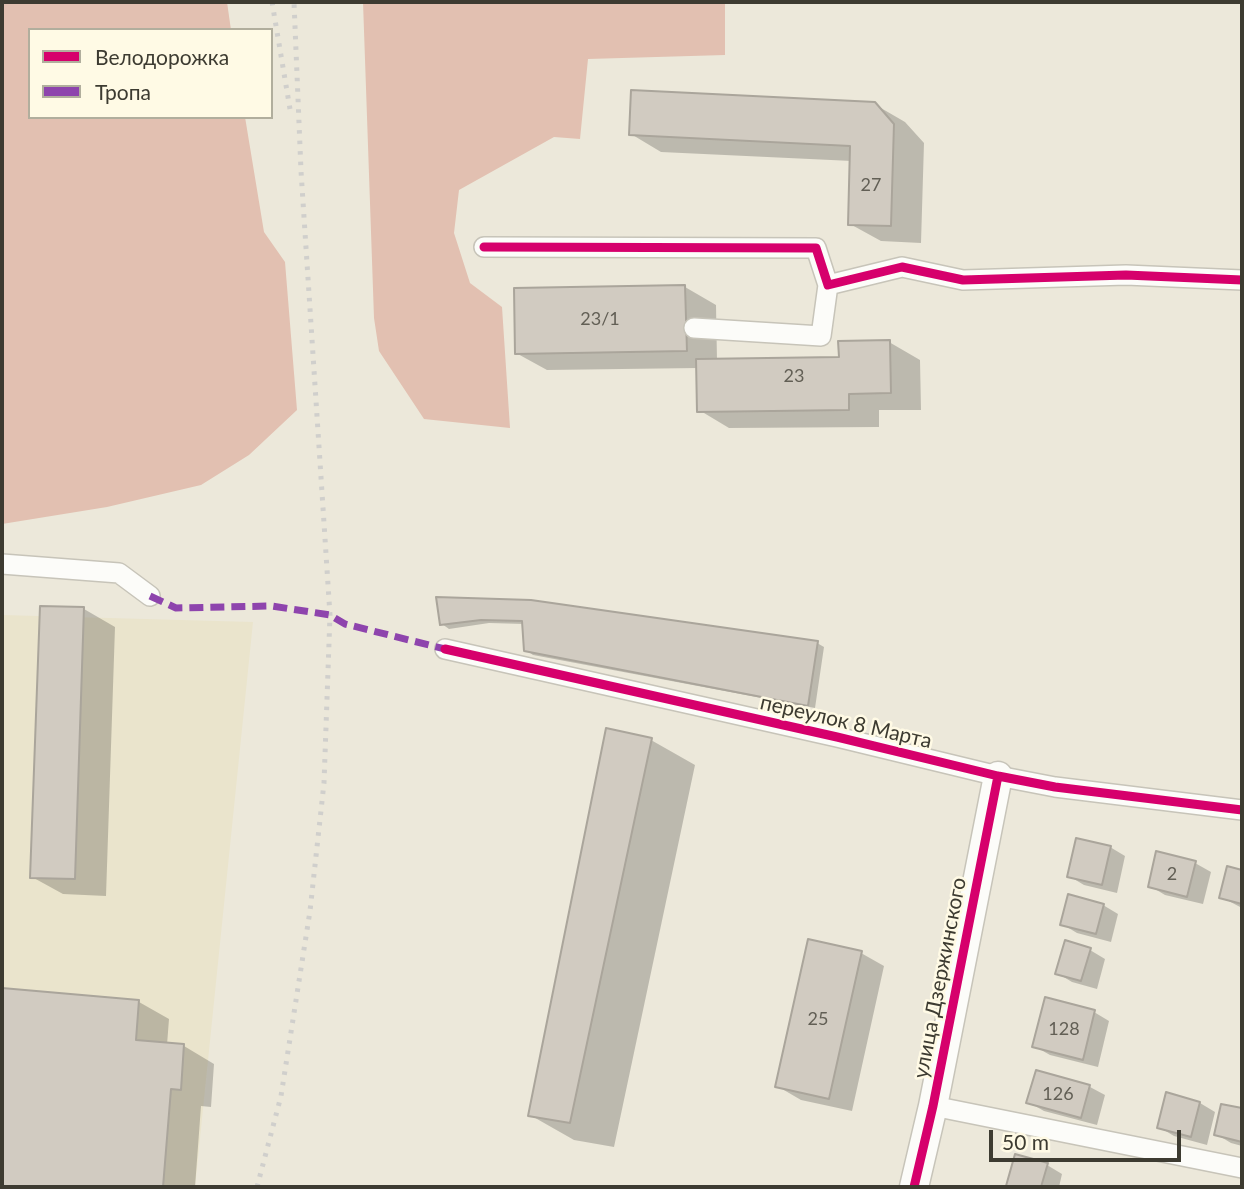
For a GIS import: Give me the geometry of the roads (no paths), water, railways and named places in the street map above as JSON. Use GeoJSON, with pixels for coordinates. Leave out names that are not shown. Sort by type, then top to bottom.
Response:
{"type":"FeatureCollection","features":[{"type":"Feature","properties":{"kind":"street"},"geometry":{"type":"LineString","coordinates":[[484,247],[816,248],[828,285],[821,336],[694,328]]}},
{"type":"Feature","properties":{"kind":"street"},"geometry":{"type":"LineString","coordinates":[[828,285],[902,267],[963,280],[1126,275],[1242,280]]}},
{"type":"Feature","properties":{"kind":"street"},"geometry":{"type":"LineString","coordinates":[[2,564],[119,573],[150,596]]}},
{"type":"Feature","properties":{"kind":"street","name":"переулок 8 Марта"},"geometry":{"type":"LineString","coordinates":[[445,649],[998,776],[1055,787],[1242,810]]}},
{"type":"Feature","properties":{"kind":"street","name":"улица Дзержинского"},"geometry":{"type":"LineString","coordinates":[[914,1187],[933,1106],[998,776]]}},
{"type":"Feature","properties":{"kind":"street"},"geometry":{"type":"LineString","coordinates":[[933,1106],[1242,1168]]}},
{"type":"Feature","properties":{"kind":"railway"},"geometry":{"type":"LineString","coordinates":[[272,2],[290,109]]}},
{"type":"Feature","properties":{"kind":"railway"},"geometry":{"type":"LineString","coordinates":[[257,1187],[281,1096],[310,911],[324,783],[330,615],[301,171],[294,2]]}}]}
